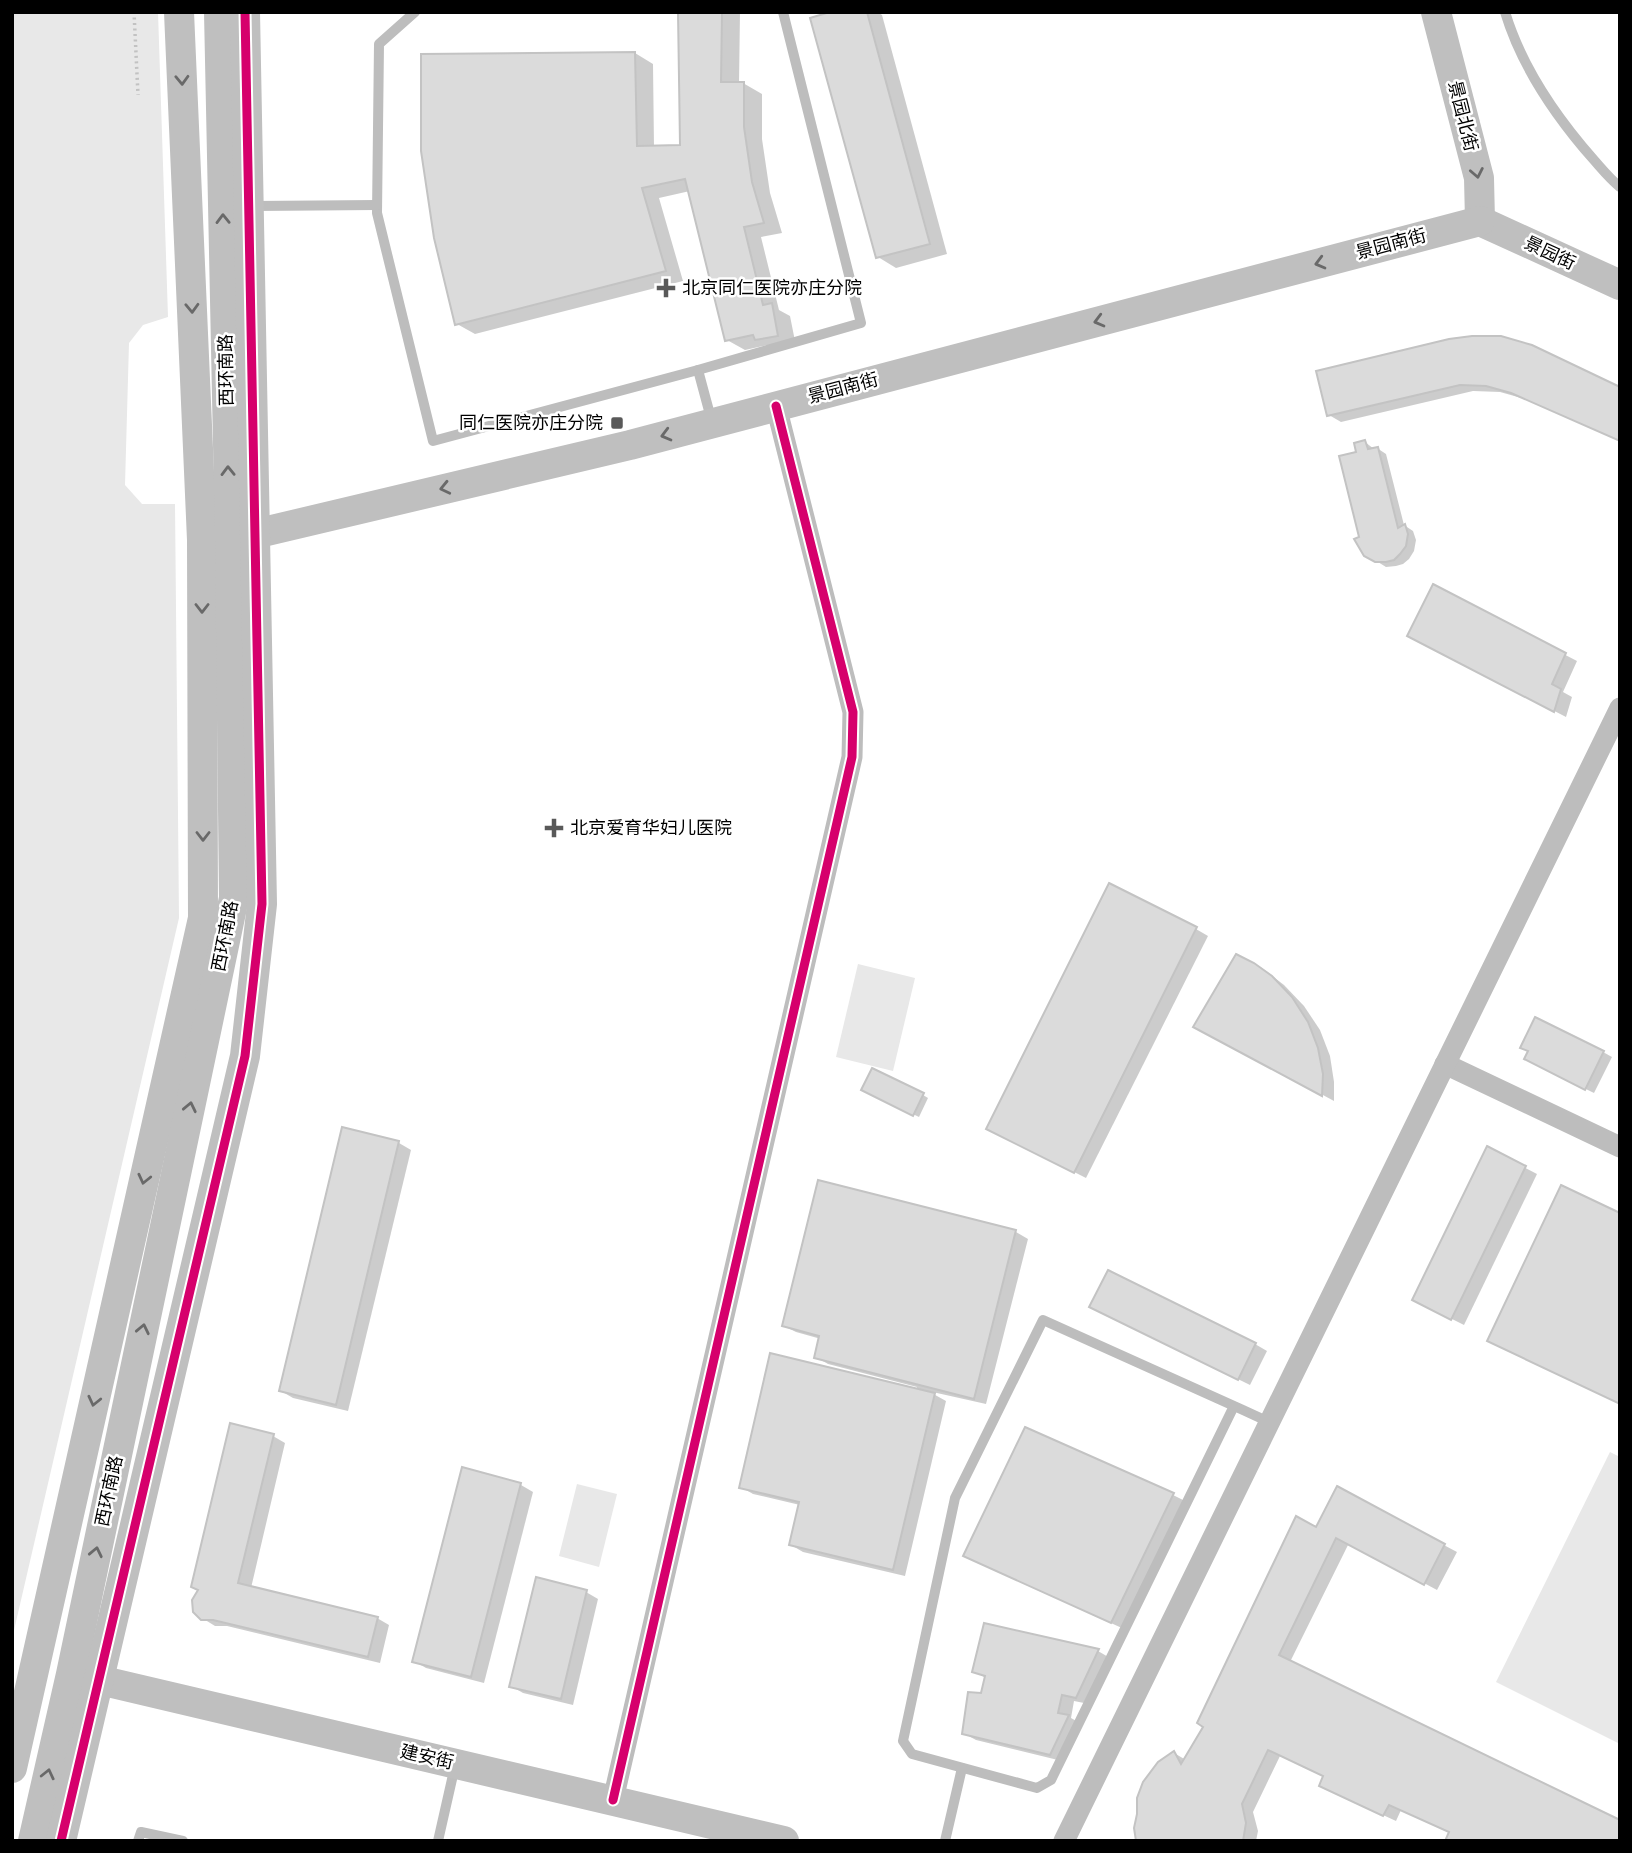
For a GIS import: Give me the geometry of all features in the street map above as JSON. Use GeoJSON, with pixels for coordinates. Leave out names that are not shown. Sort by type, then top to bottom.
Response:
{"type":"FeatureCollection","features":[{"type":"Feature","properties":{"kind":"street","name":"西环南路"},"geometry":{"type":"LineString","coordinates":[[12,1768],[202,919],[229,538],[179,12]]}},
{"type":"Feature","properties":{"kind":"street","name":"西环南路"},"geometry":{"type":"LineString","coordinates":[[33,1841],[84,1677],[234,898],[219,12]]}},
{"type":"Feature","properties":{"kind":"street"},"geometry":{"type":"LineString","coordinates":[[61,1841],[84,1677],[245,1056],[262,904],[229,538],[248,206],[245,12]]}},
{"type":"Feature","properties":{"kind":"street","name":"景园北街"},"geometry":{"type":"LineString","coordinates":[[1436,12],[1479,178],[1480,221]]}},
{"type":"Feature","properties":{"kind":"street","name":"景园南街"},"geometry":{"type":"LineString","coordinates":[[229,538],[713,423],[1480,221]]}},
{"type":"Feature","properties":{"kind":"street","name":"景园街"},"geometry":{"type":"LineString","coordinates":[[1480,221],[1620,285]]}},
{"type":"Feature","properties":{"kind":"street"},"geometry":{"type":"LineString","coordinates":[[613,1800],[852,757],[853,712],[776,406]]}},
{"type":"Feature","properties":{"kind":"street"},"geometry":{"type":"LineString","coordinates":[[1064,1841],[1620,708]]}},
{"type":"Feature","properties":{"kind":"street"},"geometry":{"type":"LineString","coordinates":[[1445,1064],[1620,1147]]}},
{"type":"Feature","properties":{"kind":"street","name":"建安街"},"geometry":{"type":"LineString","coordinates":[[84,1677],[784,1841]]}},
{"type":"Feature","properties":{"kind":"lane"},"geometry":{"type":"LineString","coordinates":[[415,12],[379,44],[377,213],[433,441],[861,323],[783,12]]}},
{"type":"Feature","properties":{"kind":"lane"},"geometry":{"type":"LineString","coordinates":[[1505,12],[1535,82],[1568,130],[1620,187]]}},
{"type":"Feature","properties":{"kind":"lane"},"geometry":{"type":"LineString","coordinates":[[248,206],[377,205]]}},
{"type":"Feature","properties":{"kind":"lane"},"geometry":{"type":"LineString","coordinates":[[698,370],[713,423]]}},
{"type":"Feature","properties":{"kind":"lane"},"geometry":{"type":"LineString","coordinates":[[1234,1406],[1051,1780],[1037,1788],[912,1754],[903,1741],[955,1498],[1042,1320],[1234,1406],[1269,1422]]}},
{"type":"Feature","properties":{"kind":"lane"},"geometry":{"type":"LineString","coordinates":[[438,1841],[455,1764]]}},
{"type":"Feature","properties":{"kind":"lane"},"geometry":{"type":"LineString","coordinates":[[945,1841],[962,1768]]}},
{"type":"Feature","properties":{"kind":"lane"},"geometry":{"type":"LineString","coordinates":[[138,1841],[141,1832],[183,1841]]}},
{"type":"Feature","properties":{"kind":"path"},"geometry":{"type":"LineString","coordinates":[[134,12],[138,95]]}},
{"type":"Feature","properties":{"kind":"shaded area"},"geometry":{"type":"Polygon","coordinates":[[[12,12],[158,12],[168,317],[143,325],[129,343],[125,485],[142,504],[175,504],[179,918],[12,1639],[12,12]]]}},
{"type":"Feature","properties":{"kind":"shaded area"},"geometry":{"type":"Polygon","coordinates":[[[858,964],[915,978],[893,1071],[836,1057],[858,964]]]}},
{"type":"Feature","properties":{"kind":"shaded area"},"geometry":{"type":"Polygon","coordinates":[[[1610,1452],[1620,1457],[1620,1744],[1496,1682],[1610,1452]]]}},
{"type":"Feature","properties":{"kind":"shaded area"},"geometry":{"type":"Polygon","coordinates":[[[577,1484],[617,1494],[599,1567],[559,1556],[577,1484]]]}},
{"type":"Feature","properties":{"kind":"building"},"geometry":{"type":"Polygon","coordinates":[[[678,12],[722,12],[721,82],[744,82],[744,127],[752,182],[764,223],[744,227],[763,305],[772,303],[778,336],[755,340],[753,335],[725,341],[685,179],[642,188],[666,271],[455,325],[434,238],[421,151],[421,54],[635,52],[637,146],[680,145],[678,12]]]}},
{"type":"Feature","properties":{"kind":"building"},"geometry":{"type":"Polygon","coordinates":[[[830,12],[867,12],[930,244],[876,258],[810,18],[830,12]]]}},
{"type":"Feature","properties":{"kind":"building"},"geometry":{"type":"Polygon","coordinates":[[[1501,336],[1532,345],[1620,387],[1620,441],[1511,393],[1486,386],[1460,385],[1327,416],[1316,371],[1449,339],[1501,336]]]}},
{"type":"Feature","properties":{"kind":"building"},"geometry":{"type":"Polygon","coordinates":[[[1365,440],[1368,449],[1378,447],[1398,528],[1405,524],[1408,534],[1406,546],[1400,554],[1394,560],[1386,562],[1375,562],[1364,556],[1354,539],[1359,537],[1339,456],[1356,452],[1354,443],[1365,440]]]}},
{"type":"Feature","properties":{"kind":"building"},"geometry":{"type":"Polygon","coordinates":[[[1433,584],[1566,653],[1552,684],[1561,689],[1554,712],[1407,636],[1433,584]]]}},
{"type":"Feature","properties":{"kind":"building"},"geometry":{"type":"Polygon","coordinates":[[[1109,883],[1197,927],[1074,1173],[986,1129],[1109,883]]]}},
{"type":"Feature","properties":{"kind":"building"},"geometry":{"type":"Polygon","coordinates":[[[1236,954],[1272,976],[1292,997],[1308,1022],[1318,1048],[1323,1074],[1322,1096],[1193,1027],[1236,954]]]}},
{"type":"Feature","properties":{"kind":"building"},"geometry":{"type":"Polygon","coordinates":[[[1535,1017],[1604,1051],[1585,1090],[1524,1059],[1528,1051],[1520,1048],[1535,1017]]]}},
{"type":"Feature","properties":{"kind":"building"},"geometry":{"type":"Polygon","coordinates":[[[872,1068],[924,1093],[913,1116],[861,1090],[872,1068]]]}},
{"type":"Feature","properties":{"kind":"building"},"geometry":{"type":"Polygon","coordinates":[[[342,1127],[399,1141],[336,1405],[279,1391],[342,1127]]]}},
{"type":"Feature","properties":{"kind":"building"},"geometry":{"type":"Polygon","coordinates":[[[1487,1146],[1526,1166],[1451,1320],[1412,1300],[1487,1146]]]}},
{"type":"Feature","properties":{"kind":"building"},"geometry":{"type":"Polygon","coordinates":[[[818,1180],[1016,1230],[974,1399],[814,1358],[819,1336],[782,1326],[818,1180]]]}},
{"type":"Feature","properties":{"kind":"building"},"geometry":{"type":"Polygon","coordinates":[[[1561,1185],[1620,1213],[1620,1404],[1487,1341],[1561,1185]]]}},
{"type":"Feature","properties":{"kind":"building"},"geometry":{"type":"Polygon","coordinates":[[[1108,1270],[1256,1343],[1238,1380],[1089,1307],[1108,1270]]]}},
{"type":"Feature","properties":{"kind":"building"},"geometry":{"type":"Polygon","coordinates":[[[770,1353],[935,1393],[893,1570],[789,1545],[799,1502],[739,1488],[770,1353]]]}},
{"type":"Feature","properties":{"kind":"building"},"geometry":{"type":"Polygon","coordinates":[[[230,1423],[274,1434],[238,1583],[378,1617],[368,1657],[213,1620],[201,1620],[193,1612],[192,1600],[198,1590],[191,1587],[230,1423]]]}},
{"type":"Feature","properties":{"kind":"building"},"geometry":{"type":"Polygon","coordinates":[[[1025,1427],[1174,1493],[1111,1623],[963,1556],[1025,1427]]]}},
{"type":"Feature","properties":{"kind":"building"},"geometry":{"type":"Polygon","coordinates":[[[462,1467],[521,1483],[471,1677],[412,1662],[462,1467]]]}},
{"type":"Feature","properties":{"kind":"building"},"geometry":{"type":"Polygon","coordinates":[[[1337,1486],[1445,1544],[1424,1585],[1336,1538],[1279,1655],[1620,1820],[1620,1841],[1445,1841],[1449,1832],[1389,1805],[1383,1816],[1319,1786],[1323,1776],[1268,1750],[1242,1804],[1246,1823],[1243,1841],[1136,1841],[1134,1828],[1137,1798],[1143,1782],[1158,1762],[1174,1751],[1181,1764],[1203,1727],[1197,1723],[1296,1516],[1316,1527],[1337,1486]]]}},
{"type":"Feature","properties":{"kind":"building"},"geometry":{"type":"Polygon","coordinates":[[[536,1577],[587,1590],[561,1699],[509,1687],[536,1577]]]}},
{"type":"Feature","properties":{"kind":"building"},"geometry":{"type":"Polygon","coordinates":[[[984,1623],[1099,1649],[1076,1698],[1062,1695],[1058,1713],[1069,1715],[1050,1755],[962,1734],[968,1692],[981,1693],[985,1676],[972,1672],[984,1623]]]}},
{"type":"Feature","properties":{"kind":"cycle path"},"geometry":{"type":"LineString","coordinates":[[61,1841],[245,1056],[262,904],[245,12]]}},
{"type":"Feature","properties":{"kind":"cycle path"},"geometry":{"type":"LineString","coordinates":[[613,1800],[852,757],[853,712],[776,406]]}},
{"type":"Feature","properties":{"kind":"place","name":"北京同仁医院亦庄分院"},"geometry":{"type":"Point","coordinates":[666,288]}},
{"type":"Feature","properties":{"kind":"place","name":"同仁医院亦庄分院"},"geometry":{"type":"Point","coordinates":[617,423]}},
{"type":"Feature","properties":{"kind":"place","name":"北京爱育华妇儿医院"},"geometry":{"type":"Point","coordinates":[554,828]}}]}
